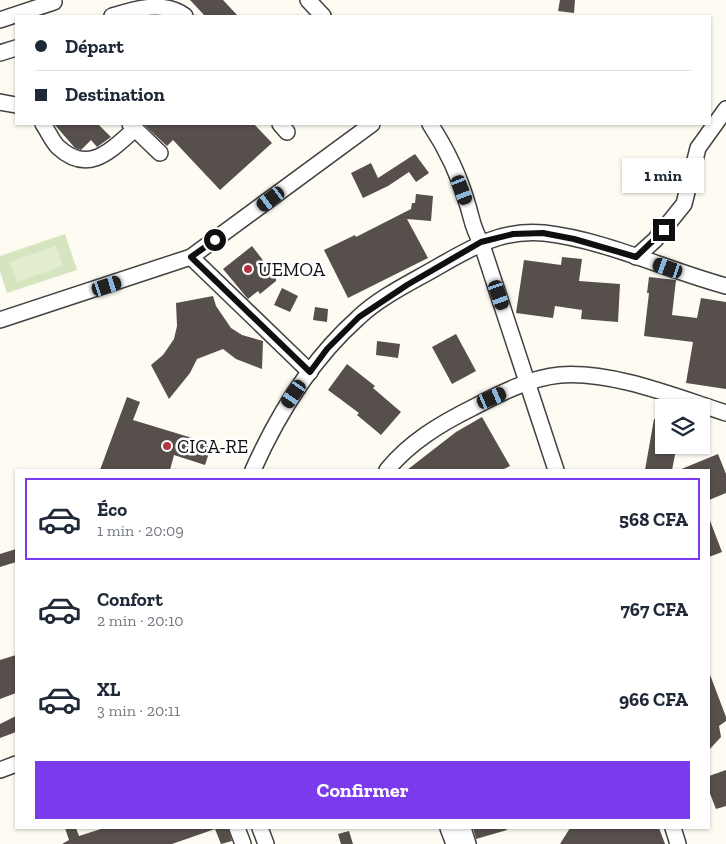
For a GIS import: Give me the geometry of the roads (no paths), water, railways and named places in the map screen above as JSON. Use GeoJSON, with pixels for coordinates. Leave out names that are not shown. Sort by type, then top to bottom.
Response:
{"type":"FeatureCollection","features":[{"type":"Feature","properties":{"kind":"street"},"geometry":{"type":"LineString","coordinates":[[308,0],[322,15]]}},
{"type":"Feature","properties":{"kind":"street"},"geometry":{"type":"LineString","coordinates":[[0,20],[54,2]]}},
{"type":"Feature","properties":{"kind":"street"},"geometry":{"type":"LineString","coordinates":[[115,15],[148,4],[178,10],[184,15]]}},
{"type":"Feature","properties":{"kind":"street"},"geometry":{"type":"LineString","coordinates":[[0,53],[15,48]]}},
{"type":"Feature","properties":{"kind":"street"},"geometry":{"type":"LineString","coordinates":[[0,102],[15,105]]}},
{"type":"Feature","properties":{"kind":"street"},"geometry":{"type":"LineString","coordinates":[[636,257],[655,240],[684,204],[698,148],[726,109]]}},
{"type":"Feature","properties":{"kind":"street"},"geometry":{"type":"LineString","coordinates":[[44,125],[58,146],[76,157],[97,159],[106,155],[133,126],[160,153]]}},
{"type":"Feature","properties":{"kind":"street"},"geometry":{"type":"LineString","coordinates":[[0,320],[191,257],[371,125]]}},
{"type":"Feature","properties":{"kind":"street"},"geometry":{"type":"LineString","coordinates":[[431,125],[451,162],[468,205],[473,230],[481,242],[556,469]]}},
{"type":"Feature","properties":{"kind":"street"},"geometry":{"type":"LineString","coordinates":[[254,469],[286,406],[327,349],[359,317],[407,285],[481,242],[513,234],[543,233],[574,239],[726,286]]}},
{"type":"Feature","properties":{"kind":"street"},"geometry":{"type":"LineString","coordinates":[[191,257],[310,372]]}},
{"type":"Feature","properties":{"kind":"street"},"geometry":{"type":"LineString","coordinates":[[388,469],[424,435],[455,416],[528,382],[561,375],[607,378],[726,413]]}},
{"type":"Feature","properties":{"kind":"street"},"geometry":{"type":"LineString","coordinates":[[0,770],[15,764]]}},
{"type":"Feature","properties":{"kind":"street"},"geometry":{"type":"LineString","coordinates":[[237,829],[243,844]]}},
{"type":"Feature","properties":{"kind":"street"},"geometry":{"type":"LineString","coordinates":[[260,829],[266,844]]}},
{"type":"Feature","properties":{"kind":"street"},"geometry":{"type":"LineString","coordinates":[[448,829],[454,844]]}},
{"type":"Feature","properties":{"kind":"street"},"geometry":{"type":"LineString","coordinates":[[463,829],[468,844]]}},
{"type":"Feature","properties":{"kind":"street"},"geometry":{"type":"LineString","coordinates":[[673,829],[678,844]]}},
{"type":"Feature","properties":{"kind":"place","name":"UEMOA"},"geometry":{"type":"Point","coordinates":[248,269]}},
{"type":"Feature","properties":{"kind":"place","name":"CICA-RE"},"geometry":{"type":"Point","coordinates":[167,446]}}]}
